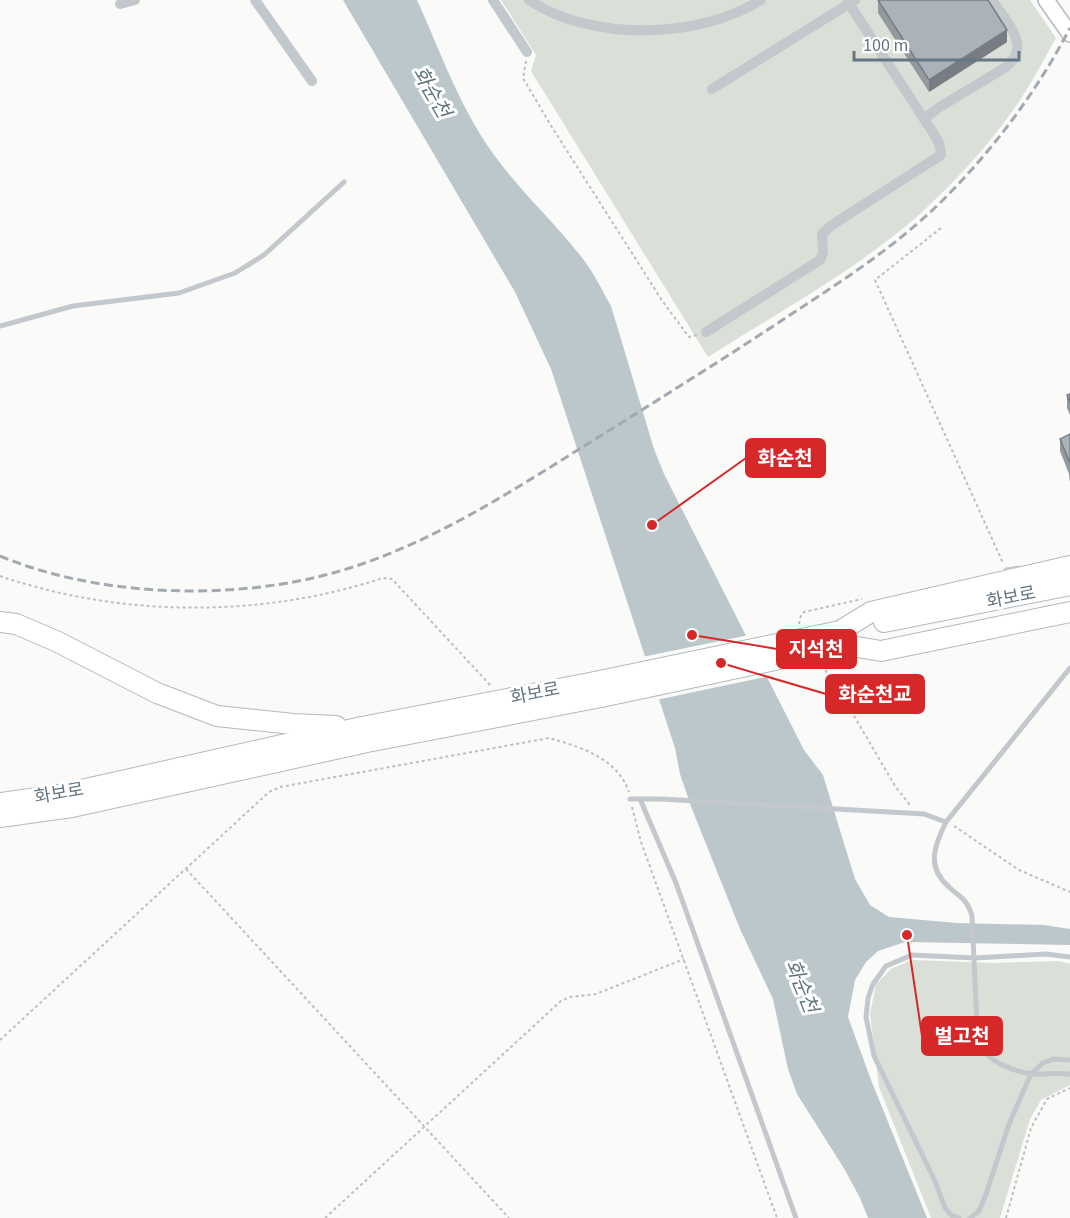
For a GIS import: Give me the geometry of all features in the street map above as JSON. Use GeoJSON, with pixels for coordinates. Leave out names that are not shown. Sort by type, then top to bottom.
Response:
{"type":"FeatureCollection","features":[{"type":"Feature","properties":{"kind":"highway"},"geometry":{"type":"LineString","coordinates":[[1070,566],[1031,568],[871,612],[843,638],[881,651],[1070,612]]}},
{"type":"Feature","properties":{"kind":"highway","name":"화보로"},"geometry":{"type":"LineString","coordinates":[[0,803],[65,801],[367,742],[598,689],[843,638],[1070,585]]}},
{"type":"Feature","properties":{"kind":"highway","name":"화보로"},"geometry":{"type":"LineString","coordinates":[[843,638],[1070,600]]}},
{"type":"Feature","properties":{"kind":"highway"},"geometry":{"type":"LineString","coordinates":[[0,622],[16,624],[56,641],[157,693],[217,716],[362,728]]}},
{"type":"Feature","properties":{"kind":"highway","name":"화보로"},"geometry":{"type":"LineString","coordinates":[[0,817],[362,728],[598,689]]}},
{"type":"Feature","properties":{"kind":"highway"},"geometry":{"type":"LineString","coordinates":[[0,829],[65,801]]}},
{"type":"Feature","properties":{"kind":"street"},"geometry":{"type":"LineString","coordinates":[[120,4],[135,0]]}},
{"type":"Feature","properties":{"kind":"street"},"geometry":{"type":"LineString","coordinates":[[255,0],[312,81]]}},
{"type":"Feature","properties":{"kind":"street"},"geometry":{"type":"LineString","coordinates":[[493,0],[527,52]]}},
{"type":"Feature","properties":{"kind":"street"},"geometry":{"type":"LineString","coordinates":[[529,0],[560,17],[589,25],[614,29],[646,30],[670,29],[716,20],[762,0]]}},
{"type":"Feature","properties":{"kind":"street"},"geometry":{"type":"LineString","coordinates":[[924,119],[1014,60],[1018,51],[1017,38],[992,0]]}},
{"type":"Feature","properties":{"kind":"street"},"geometry":{"type":"LineString","coordinates":[[1046,0],[1070,34]]}},
{"type":"Feature","properties":{"kind":"street"},"geometry":{"type":"LineString","coordinates":[[706,332],[820,260],[823,253],[822,234],[832,225],[941,155],[938,141],[851,1],[712,89]]}},
{"type":"Feature","properties":{"kind":"lane"},"geometry":{"type":"LineString","coordinates":[[0,326],[73,306],[179,293],[235,273],[264,255],[344,182]]}},
{"type":"Feature","properties":{"kind":"lane"},"geometry":{"type":"LineString","coordinates":[[1006,570],[1031,568]]}},
{"type":"Feature","properties":{"kind":"lane"},"geometry":{"type":"LineString","coordinates":[[1070,668],[946,822],[936,842],[934,857],[936,872],[968,903],[973,921],[977,1025],[985,1052],[1012,1069],[1030,1074],[1070,1074]]}},
{"type":"Feature","properties":{"kind":"lane"},"geometry":{"type":"LineString","coordinates":[[630,799],[924,814],[946,822]]}},
{"type":"Feature","properties":{"kind":"lane"},"geometry":{"type":"LineString","coordinates":[[640,799],[676,883],[796,1218]]}},
{"type":"Feature","properties":{"kind":"lane"},"geometry":{"type":"LineString","coordinates":[[959,1218],[952,1216],[945,1208],[936,1181],[874,1056],[866,1017],[868,998],[873,984],[886,966],[912,955],[1046,954],[1070,957]]}},
{"type":"Feature","properties":{"kind":"lane"},"geometry":{"type":"LineString","coordinates":[[970,1218],[979,1211],[1009,1124],[1030,1074],[1043,1063],[1054,1059],[1070,1060]]}},
{"type":"Feature","properties":{"kind":"path"},"geometry":{"type":"LineString","coordinates":[[527,52],[523,78],[663,302],[689,337],[706,332]]}},
{"type":"Feature","properties":{"kind":"path"},"geometry":{"type":"LineString","coordinates":[[941,228],[875,280],[1006,570]]}},
{"type":"Feature","properties":{"kind":"path"},"geometry":{"type":"LineString","coordinates":[[0,576],[67,595],[113,603],[167,608],[228,606],[319,596],[383,578],[392,579],[491,686]]}},
{"type":"Feature","properties":{"kind":"path"},"geometry":{"type":"LineString","coordinates":[[800,626],[799,620],[804,612],[862,599]]}},
{"type":"Feature","properties":{"kind":"path"},"geometry":{"type":"LineString","coordinates":[[817,659],[843,697],[896,786],[917,814]]}},
{"type":"Feature","properties":{"kind":"path"},"geometry":{"type":"LineString","coordinates":[[0,1041],[269,792],[280,787],[549,738],[573,745],[612,765],[628,788],[638,832],[777,1218]]}},
{"type":"Feature","properties":{"kind":"path"},"geometry":{"type":"LineString","coordinates":[[946,822],[963,831],[1019,870],[1070,892]]}},
{"type":"Feature","properties":{"kind":"path"},"geometry":{"type":"LineString","coordinates":[[186,869],[509,1218]]}},
{"type":"Feature","properties":{"kind":"path"},"geometry":{"type":"LineString","coordinates":[[325,1218],[561,1001],[570,997],[596,994],[684,959]]}},
{"type":"Feature","properties":{"kind":"path"},"geometry":{"type":"LineString","coordinates":[[1006,1218],[1031,1128],[1047,1099],[1070,1088]]}},
{"type":"Feature","properties":{"kind":"shaded area"},"geometry":{"type":"Polygon","coordinates":[[[501,0],[1030,0],[1056,38],[1027,89],[1003,124],[959,175],[913,220],[865,258],[708,357],[531,71],[536,55],[501,0]]]}},
{"type":"Feature","properties":{"kind":"shaded area"},"geometry":{"type":"Polygon","coordinates":[[[912,960],[993,963],[1059,961],[1070,964],[1070,1085],[1041,1100],[1030,1119],[1000,1218],[931,1218],[879,1087],[870,1014],[876,984],[891,969],[912,960]]]}},
{"type":"Feature","properties":{"kind":"water"},"geometry":{"type":"Polygon","coordinates":[[[343,0],[417,0],[451,79],[481,136],[504,169],[572,246],[594,276],[611,306],[654,449],[664,474],[804,750],[823,775],[855,879],[870,905],[889,917],[957,923],[1044,925],[1070,929],[1070,945],[905,942],[878,951],[866,962],[855,980],[848,1017],[927,1218],[868,1218],[845,1170],[797,1094],[788,1069],[773,999],[740,929],[680,774],[675,748],[551,369],[515,292],[343,0]]]}},
{"type":"Feature","properties":{"kind":"pier"},"geometry":{"type":"Polygon","coordinates":[[[749,635],[770,676],[656,700],[642,657],[749,635]]]}},
{"type":"Feature","properties":{"kind":"building"},"geometry":{"type":"Polygon","coordinates":[[[878,0],[988,0],[1007,30],[929,80],[878,0]]]}},
{"type":"Feature","properties":{"kind":"building"},"geometry":{"type":"Polygon","coordinates":[[[1070,434],[1070,463],[1060,439],[1070,434]]]}},
{"type":"Feature","properties":{"kind":"railway"},"geometry":{"type":"LineString","coordinates":[[0,556],[38,570],[79,580],[122,587],[209,591],[252,588],[333,573],[370,561],[442,530],[510,492],[725,357],[851,275],[906,233],[941,202],[996,141],[1028,98],[1070,28]]}},
{"type":"Feature","properties":{"kind":"place","name":"화순천"},"geometry":{"type":"Point","coordinates":[652,525]}},
{"type":"Feature","properties":{"kind":"place","name":"지석천"},"geometry":{"type":"Point","coordinates":[692,635]}},
{"type":"Feature","properties":{"kind":"place","name":"화순천교"},"geometry":{"type":"Point","coordinates":[721,663]}},
{"type":"Feature","properties":{"kind":"place","name":"벌고천"},"geometry":{"type":"Point","coordinates":[907,935]}}]}
